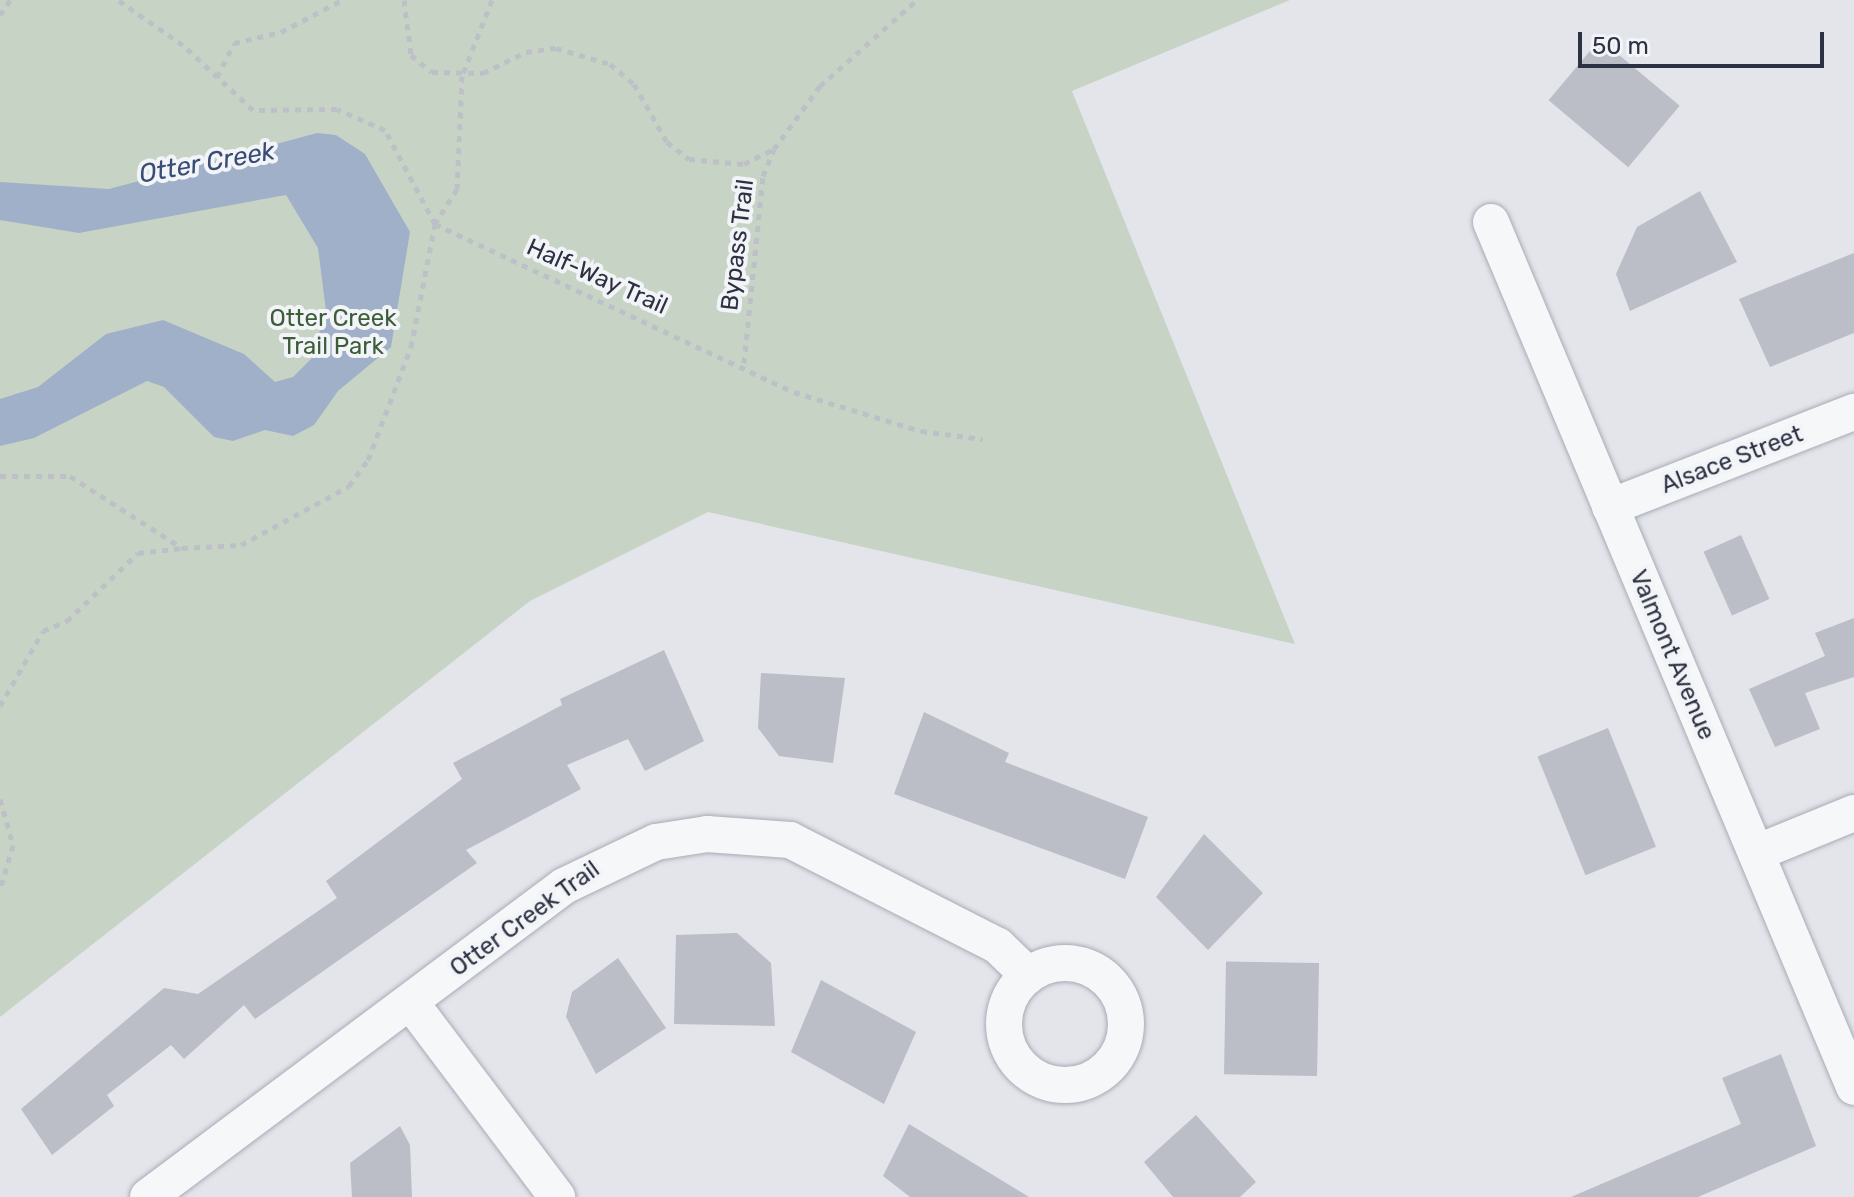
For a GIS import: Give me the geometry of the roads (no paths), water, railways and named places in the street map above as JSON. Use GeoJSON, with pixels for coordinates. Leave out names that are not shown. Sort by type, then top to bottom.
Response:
{"type":"FeatureCollection","features":[{"type":"Feature","properties":{"kind":"street","name":"Valmont Avenue"},"geometry":{"type":"LineString","coordinates":[[1491,222],[1854,1087]]}},
{"type":"Feature","properties":{"kind":"street","name":"Alsace Street"},"geometry":{"type":"LineString","coordinates":[[1610,507],[1854,412]]}},
{"type":"Feature","properties":{"kind":"street"},"geometry":{"type":"LineString","coordinates":[[1756,853],[1854,813]]}},
{"type":"Feature","properties":{"kind":"street","name":"Otter Creek Trail"},"geometry":{"type":"LineString","coordinates":[[148,1197],[590,868],[656,842],[707,834],[749,834],[818,851],[998,946],[1028,975]]}},
{"type":"Feature","properties":{"kind":"street"},"geometry":{"type":"LineString","coordinates":[[411,1003],[557,1197]]}},
{"type":"Feature","properties":{"kind":"water","name":"Otter Creek"},"geometry":{"type":"Polygon","coordinates":[[[317,133],[336,135],[365,154],[410,232],[391,347],[338,391],[314,425],[293,436],[265,430],[233,441],[214,437],[164,387],[147,381],[34,438],[0,446],[0,399],[38,387],[106,334],[163,320],[244,354],[275,382],[293,377],[311,359],[326,311],[318,248],[286,195],[79,233],[0,220],[0,182],[109,189],[317,133]]]}},
{"type":"Feature","properties":{"kind":"park label","name":"Otter Creek Trail Park"},"geometry":{"type":"Point","coordinates":[333,333]}}]}
